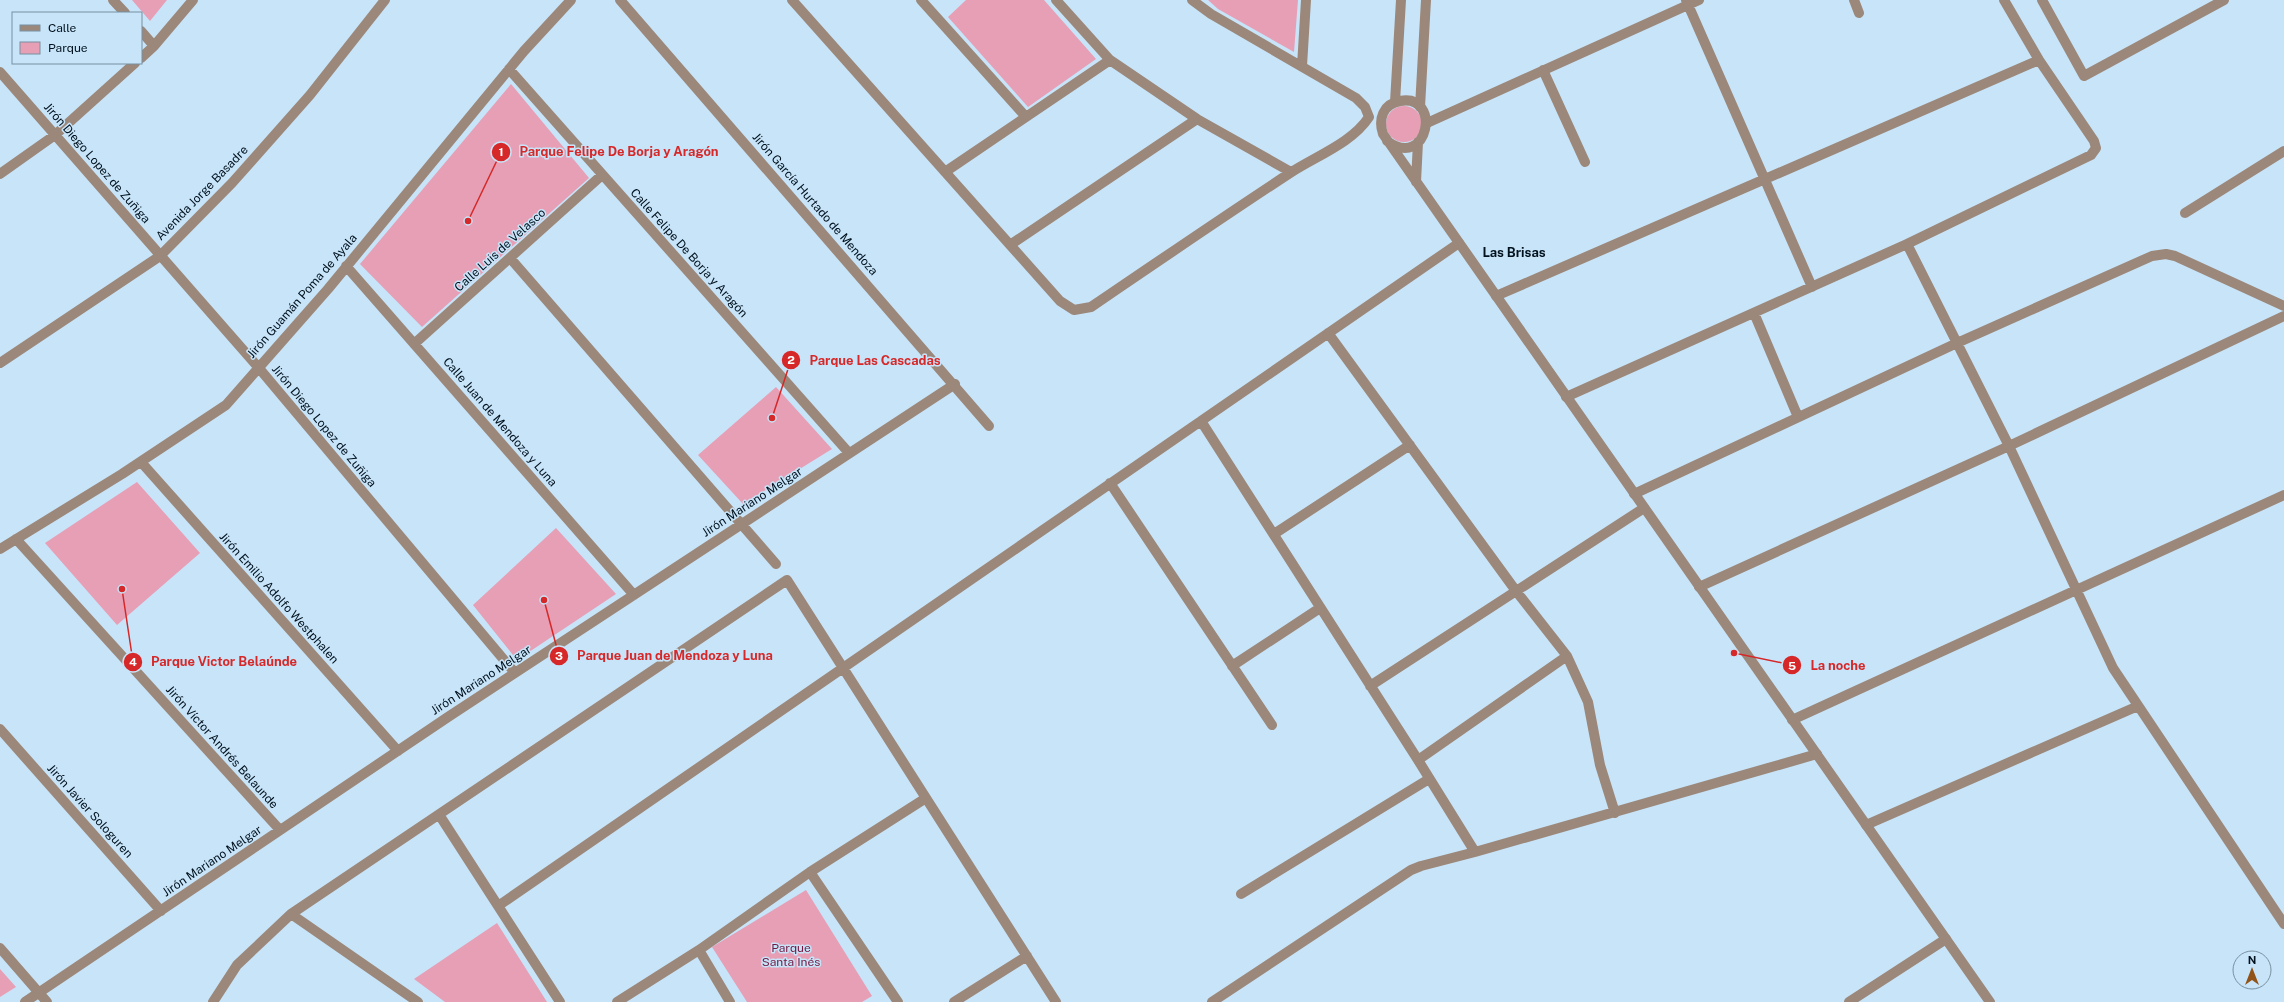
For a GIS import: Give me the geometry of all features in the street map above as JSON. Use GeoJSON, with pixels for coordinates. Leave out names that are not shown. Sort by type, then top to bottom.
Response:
{"type":"FeatureCollection","features":[{"type":"Feature","properties":{"kind":"street"},"geometry":{"type":"LineString","coordinates":[[113,0],[124,12]]}},
{"type":"Feature","properties":{"kind":"street"},"geometry":{"type":"LineString","coordinates":[[142,57],[154,46],[193,0]]}},
{"type":"Feature","properties":{"kind":"street","name":"Avenida Jorge Basadre"},"geometry":{"type":"LineString","coordinates":[[0,363],[160,256],[232,183],[310,95],[384,0]]}},
{"type":"Feature","properties":{"kind":"street","name":"Jirón Guamán Poma de Ayala"},"geometry":{"type":"LineString","coordinates":[[0,549],[141,462],[226,405],[346,266],[509,69],[571,0]]}},
{"type":"Feature","properties":{"kind":"street","name":"Jirón García Hurtado de Mendoza"},"geometry":{"type":"LineString","coordinates":[[620,0],[955,384],[989,426]]}},
{"type":"Feature","properties":{"kind":"street"},"geometry":{"type":"LineString","coordinates":[[792,0],[1060,301],[1074,310],[1083,310],[1091,307],[1292,172],[1351,136],[1364,126],[1369,117]]}},
{"type":"Feature","properties":{"kind":"street"},"geometry":{"type":"LineString","coordinates":[[921,0],[1026,117]]}},
{"type":"Feature","properties":{"kind":"street"},"geometry":{"type":"LineString","coordinates":[[1056,0],[1110,60],[1196,119],[1292,172]]}},
{"type":"Feature","properties":{"kind":"street"},"geometry":{"type":"LineString","coordinates":[[1192,0],[1211,14],[1356,98],[1365,107],[1369,117]]}},
{"type":"Feature","properties":{"kind":"street"},"geometry":{"type":"LineString","coordinates":[[1302,66],[1306,0]]}},
{"type":"Feature","properties":{"kind":"street"},"geometry":{"type":"LineString","coordinates":[[1396,102],[1401,0]]}},
{"type":"Feature","properties":{"kind":"street"},"geometry":{"type":"LineString","coordinates":[[1387,140],[1401,147],[1409,147],[1418,142],[1426,133],[1426,118],[1420,107],[1426,0]]}},
{"type":"Feature","properties":{"kind":"street"},"geometry":{"type":"LineString","coordinates":[[1427,123],[1687,2],[1699,0]]}},
{"type":"Feature","properties":{"kind":"street"},"geometry":{"type":"LineString","coordinates":[[1854,0],[1859,13]]}},
{"type":"Feature","properties":{"kind":"street"},"geometry":{"type":"LineString","coordinates":[[1566,396],[1907,244],[2091,155],[2096,148],[2094,141],[2039,60],[2004,0]]}},
{"type":"Feature","properties":{"kind":"street"},"geometry":{"type":"LineString","coordinates":[[2042,0],[2084,76],[2224,0]]}},
{"type":"Feature","properties":{"kind":"street"},"geometry":{"type":"LineString","coordinates":[[1687,2],[1812,287]]}},
{"type":"Feature","properties":{"kind":"street"},"geometry":{"type":"LineString","coordinates":[[142,32],[154,46]]}},
{"type":"Feature","properties":{"kind":"street"},"geometry":{"type":"LineString","coordinates":[[945,172],[1110,60]]}},
{"type":"Feature","properties":{"kind":"street"},"geometry":{"type":"LineString","coordinates":[[1496,296],[1764,178],[2039,60]]}},
{"type":"Feature","properties":{"kind":"street"},"geometry":{"type":"LineString","coordinates":[[0,174],[55,135],[134,64]]}},
{"type":"Feature","properties":{"kind":"street","name":"Calle Felipe De Borja y Aragón"},"geometry":{"type":"LineString","coordinates":[[509,69],[849,453]]}},
{"type":"Feature","properties":{"kind":"street"},"geometry":{"type":"LineString","coordinates":[[1543,70],[1585,162]]}},
{"type":"Feature","properties":{"kind":"street","name":"Jirón Diego Lopez de Zuñiga"},"geometry":{"type":"LineString","coordinates":[[0,72],[258,367],[516,673]]}},
{"type":"Feature","properties":{"kind":"street"},"geometry":{"type":"LineString","coordinates":[[1420,107],[1411,102],[1396,102],[1384,112],[1381,119],[1383,134],[1990,1002]]}},
{"type":"Feature","properties":{"kind":"street"},"geometry":{"type":"LineString","coordinates":[[1369,117],[1381,119]]}},
{"type":"Feature","properties":{"kind":"street"},"geometry":{"type":"LineString","coordinates":[[1010,245],[1196,119]]}},
{"type":"Feature","properties":{"kind":"street"},"geometry":{"type":"LineString","coordinates":[[1416,182],[1418,142]]}},
{"type":"Feature","properties":{"kind":"street"},"geometry":{"type":"LineString","coordinates":[[2185,212],[2284,151]]}},
{"type":"Feature","properties":{"kind":"street","name":"Calle Luis de Velasco"},"geometry":{"type":"LineString","coordinates":[[414,344],[602,175]]}},
{"type":"Feature","properties":{"kind":"street"},"geometry":{"type":"LineString","coordinates":[[498,906],[1459,243]]}},
{"type":"Feature","properties":{"kind":"street"},"geometry":{"type":"LineString","coordinates":[[1907,244],[2009,446],[2113,668],[2284,924]]}},
{"type":"Feature","properties":{"kind":"street"},"geometry":{"type":"LineString","coordinates":[[1634,494],[1957,343],[2152,256],[2166,254],[2284,306]]}},
{"type":"Feature","properties":{"kind":"street"},"geometry":{"type":"LineString","coordinates":[[510,258],[776,564]]}},
{"type":"Feature","properties":{"kind":"street","name":"Calle Juan de Mendoza y Luna"},"geometry":{"type":"LineString","coordinates":[[346,266],[634,596]]}},
{"type":"Feature","properties":{"kind":"street"},"geometry":{"type":"LineString","coordinates":[[1754,313],[1798,417]]}},
{"type":"Feature","properties":{"kind":"street"},"geometry":{"type":"LineString","coordinates":[[1699,587],[2009,446],[2284,316]]}},
{"type":"Feature","properties":{"kind":"street"},"geometry":{"type":"LineString","coordinates":[[1328,333],[1516,591],[1567,656],[1588,702],[1600,764],[1615,813]]}},
{"type":"Feature","properties":{"kind":"street","name":"Jirón Mariano Melgar"},"geometry":{"type":"LineString","coordinates":[[25,1002],[398,751],[955,384]]}},
{"type":"Feature","properties":{"kind":"street"},"geometry":{"type":"LineString","coordinates":[[1201,421],[1418,760],[1428,779],[1475,852]]}},
{"type":"Feature","properties":{"kind":"street"},"geometry":{"type":"LineString","coordinates":[[1274,534],[1410,445]]}},
{"type":"Feature","properties":{"kind":"street","name":"Jirón Emilio Adolfo Westphalen"},"geometry":{"type":"LineString","coordinates":[[141,462],[398,751]]}},
{"type":"Feature","properties":{"kind":"street"},"geometry":{"type":"LineString","coordinates":[[1110,484],[1272,725]]}},
{"type":"Feature","properties":{"kind":"street"},"geometry":{"type":"LineString","coordinates":[[1792,720],[2076,588],[2284,496]]}},
{"type":"Feature","properties":{"kind":"street"},"geometry":{"type":"LineString","coordinates":[[1370,686],[1644,508]]}},
{"type":"Feature","properties":{"kind":"street","name":"Jirón Víctor Andrés Belaunde"},"geometry":{"type":"LineString","coordinates":[[16,539],[280,830]]}},
{"type":"Feature","properties":{"kind":"street"},"geometry":{"type":"LineString","coordinates":[[213,1002],[237,965],[291,914],[440,816],[787,580],[1056,1002]]}},
{"type":"Feature","properties":{"kind":"street"},"geometry":{"type":"LineString","coordinates":[[1232,666],[1320,608]]}},
{"type":"Feature","properties":{"kind":"street"},"geometry":{"type":"LineString","coordinates":[[1418,760],[1567,656]]}},
{"type":"Feature","properties":{"kind":"street"},"geometry":{"type":"LineString","coordinates":[[1866,825],[2138,706]]}},
{"type":"Feature","properties":{"kind":"street","name":"Jirón Javier Sologuren"},"geometry":{"type":"LineString","coordinates":[[0,729],[161,911]]}},
{"type":"Feature","properties":{"kind":"street"},"geometry":{"type":"LineString","coordinates":[[1212,1002],[1411,870],[1615,813],[1816,754]]}},
{"type":"Feature","properties":{"kind":"street"},"geometry":{"type":"LineString","coordinates":[[1241,894],[1428,779]]}},
{"type":"Feature","properties":{"kind":"street"},"geometry":{"type":"LineString","coordinates":[[617,1002],[699,950],[810,872],[926,798]]}},
{"type":"Feature","properties":{"kind":"street"},"geometry":{"type":"LineString","coordinates":[[440,816],[560,1002]]}},
{"type":"Feature","properties":{"kind":"street"},"geometry":{"type":"LineString","coordinates":[[810,872],[898,1002]]}},
{"type":"Feature","properties":{"kind":"street"},"geometry":{"type":"LineString","coordinates":[[291,914],[418,1002]]}},
{"type":"Feature","properties":{"kind":"street"},"geometry":{"type":"LineString","coordinates":[[1849,1002],[1946,939]]}},
{"type":"Feature","properties":{"kind":"street"},"geometry":{"type":"LineString","coordinates":[[0,948],[47,1002]]}},
{"type":"Feature","properties":{"kind":"street"},"geometry":{"type":"LineString","coordinates":[[699,950],[730,1002]]}},
{"type":"Feature","properties":{"kind":"street"},"geometry":{"type":"LineString","coordinates":[[954,1002],[1027,956]]}},
{"type":"Feature","properties":{"kind":"green space"},"geometry":{"type":"Polygon","coordinates":[[[132,0],[167,0],[150,21],[132,0]]]}},
{"type":"Feature","properties":{"kind":"green space"},"geometry":{"type":"Polygon","coordinates":[[[966,0],[1044,0],[1096,59],[1028,107],[948,17],[966,0]]]}},
{"type":"Feature","properties":{"kind":"green space"},"geometry":{"type":"Polygon","coordinates":[[[1208,0],[1298,0],[1294,52],[1218,9],[1208,0]]]}},
{"type":"Feature","properties":{"kind":"green space"},"geometry":{"type":"Polygon","coordinates":[[[511,84],[589,178],[422,327],[360,264],[511,84]]]}},
{"type":"Feature","properties":{"kind":"green space"},"geometry":{"type":"Polygon","coordinates":[[[1404,106],[1414,109],[1419,114],[1422,124],[1419,134],[1414,139],[1404,142],[1394,139],[1389,134],[1386,124],[1389,114],[1394,109],[1404,106]]]}},
{"type":"Feature","properties":{"kind":"green space"},"geometry":{"type":"Polygon","coordinates":[[[776,387],[832,449],[743,504],[698,455],[776,387]]]}},
{"type":"Feature","properties":{"kind":"green space"},"geometry":{"type":"Polygon","coordinates":[[[137,482],[200,553],[117,625],[45,543],[137,482]]]}},
{"type":"Feature","properties":{"kind":"green space"},"geometry":{"type":"Polygon","coordinates":[[[556,528],[616,594],[517,660],[473,605],[556,528]]]}},
{"type":"Feature","properties":{"kind":"green space","name":"Parque Santa Inés"},"geometry":{"type":"Polygon","coordinates":[[[806,890],[872,996],[862,1002],[747,1002],[712,947],[806,890]]]}},
{"type":"Feature","properties":{"kind":"green space"},"geometry":{"type":"Polygon","coordinates":[[[497,923],[547,1002],[445,1002],[414,979],[497,923]]]}},
{"type":"Feature","properties":{"kind":"green space"},"geometry":{"type":"Polygon","coordinates":[[[0,969],[16,987],[0,997],[0,969]]]}},
{"type":"Feature","properties":{"kind":"place","name":"Parque Felipe De Borja y Aragón"},"geometry":{"type":"Point","coordinates":[468,221]}},
{"type":"Feature","properties":{"kind":"place","name":"Parque Las Cascadas"},"geometry":{"type":"Point","coordinates":[772,418]}},
{"type":"Feature","properties":{"kind":"place","name":"Parque Victor Belaúnde"},"geometry":{"type":"Point","coordinates":[122,589]}},
{"type":"Feature","properties":{"kind":"place","name":"Parque Juan de Mendoza y Luna"},"geometry":{"type":"Point","coordinates":[544,600]}},
{"type":"Feature","properties":{"kind":"place","name":"La noche"},"geometry":{"type":"Point","coordinates":[1734,653]}},
{"type":"Feature","properties":{"kind":"district","name":"Las Brisas"},"geometry":{"type":"Point","coordinates":[1514,252]}}]}
